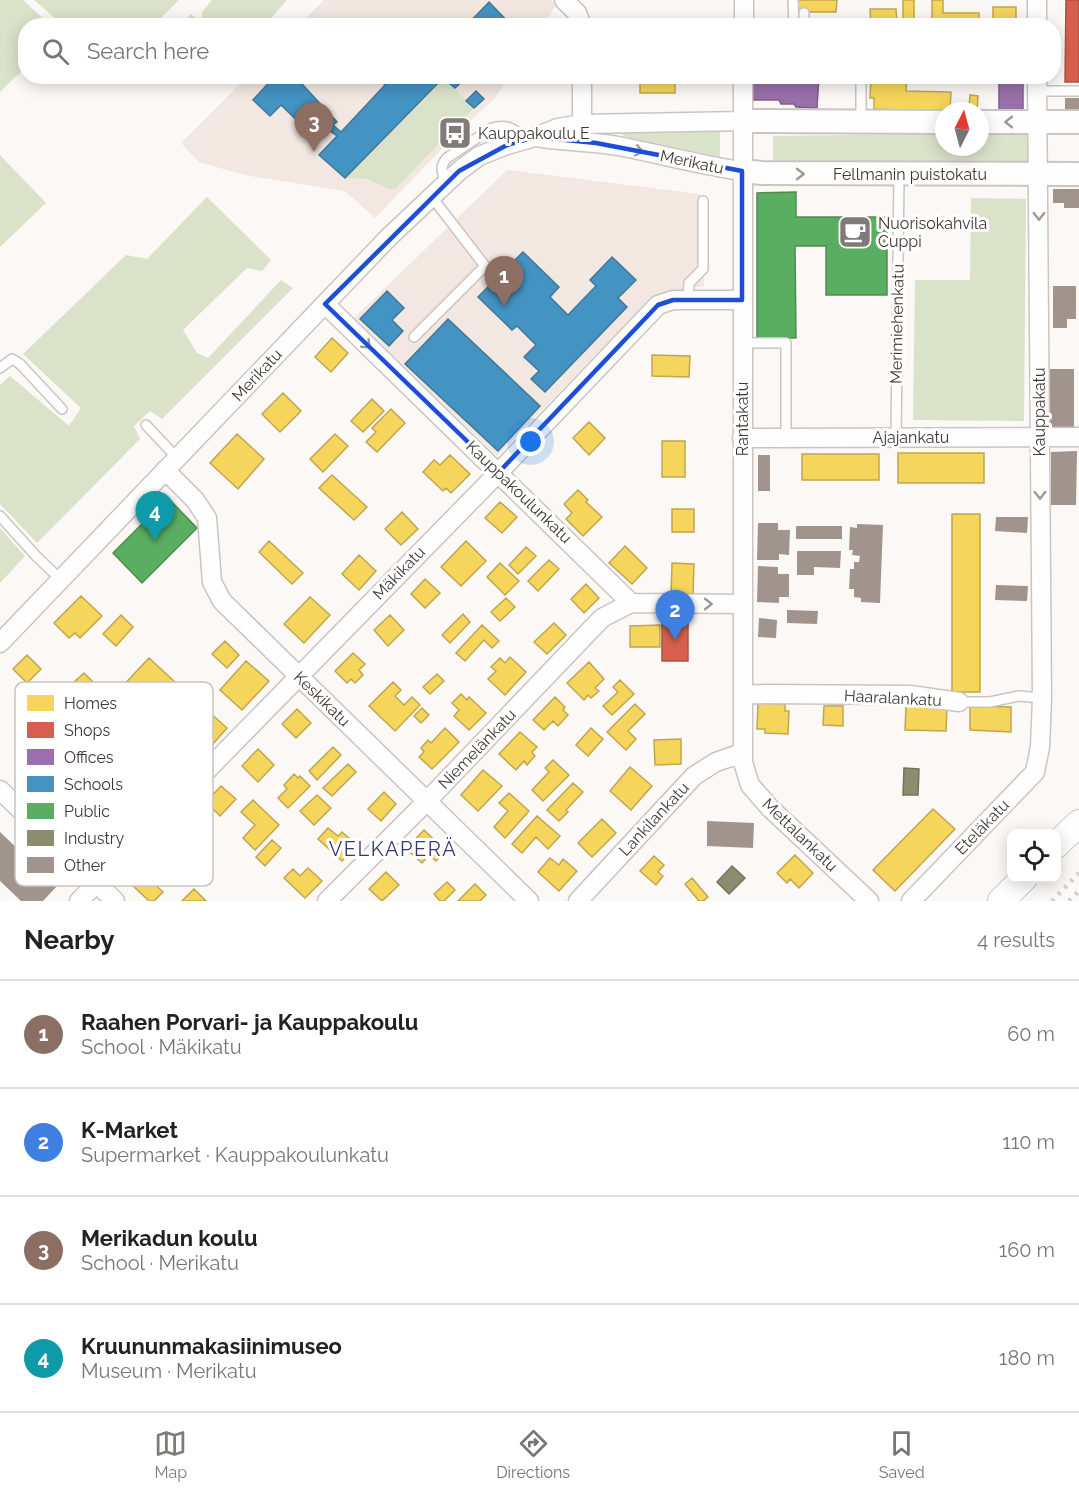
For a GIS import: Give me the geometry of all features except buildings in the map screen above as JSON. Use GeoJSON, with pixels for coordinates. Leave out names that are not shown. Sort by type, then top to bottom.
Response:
{"type":"FeatureCollection","features":[{"type":"Feature","properties":{"kind":"main road"},"geometry":{"type":"LineString","coordinates":[[1061,840],[1079,823]]}},
{"type":"Feature","properties":{"kind":"main road"},"geometry":{"type":"LineString","coordinates":[[1001,901],[1020,883]]}},
{"type":"Feature","properties":{"kind":"street"},"geometry":{"type":"LineString","coordinates":[[564,0],[579,18]]}},
{"type":"Feature","properties":{"kind":"street"},"geometry":{"type":"LineString","coordinates":[[744,0],[744,18]]}},
{"type":"Feature","properties":{"kind":"street"},"geometry":{"type":"LineString","coordinates":[[1037,0],[1037,18]]}},
{"type":"Feature","properties":{"kind":"street"},"geometry":{"type":"LineString","coordinates":[[582,84],[582,133]]}},
{"type":"Feature","properties":{"kind":"street","name":"Rantakatu"},"geometry":{"type":"LineString","coordinates":[[743,84],[743,757]]}},
{"type":"Feature","properties":{"kind":"street","name":"Kauppakatu"},"geometry":{"type":"LineString","coordinates":[[1037,84],[1042,698],[1040,747]]}},
{"type":"Feature","properties":{"kind":"street"},"geometry":{"type":"LineString","coordinates":[[742,121],[935,122]]}},
{"type":"Feature","properties":{"kind":"street","name":"Merikatu"},"geometry":{"type":"LineString","coordinates":[[0,643],[431,196],[479,156],[529,138],[559,142],[582,133],[742,121]]}},
{"type":"Feature","properties":{"kind":"street"},"geometry":{"type":"LineString","coordinates":[[989,122],[1079,122]]}},
{"type":"Feature","properties":{"kind":"street","name":"Merikatu"},"geometry":{"type":"LineString","coordinates":[[582,133],[619,146],[742,171]]}},
{"type":"Feature","properties":{"kind":"street","name":"Fellmanin puistokatu"},"geometry":{"type":"LineString","coordinates":[[742,171],[1079,174]]}},
{"type":"Feature","properties":{"kind":"street","name":"Mäkikatu"},"geometry":{"type":"LineString","coordinates":[[213,764],[658,306],[673,300],[742,300]]}},
{"type":"Feature","properties":{"kind":"street","name":"Kauppakoulunkatu"},"geometry":{"type":"LineString","coordinates":[[325,304],[631,603]]}},
{"type":"Feature","properties":{"kind":"street","name":"Ajajankatu"},"geometry":{"type":"LineString","coordinates":[[742,438],[1079,437]]}},
{"type":"Feature","properties":{"kind":"street","name":"Keskikatu"},"geometry":{"type":"LineString","coordinates":[[172,465],[207,518],[212,582],[222,601],[529,901]]}},
{"type":"Feature","properties":{"kind":"street"},"geometry":{"type":"LineString","coordinates":[[631,603],[743,604]]}},
{"type":"Feature","properties":{"kind":"street","name":"Niemelänkatu"},"geometry":{"type":"LineString","coordinates":[[327,901],[427,801],[602,618],[631,603]]}},
{"type":"Feature","properties":{"kind":"street","name":"Haaralankatu"},"geometry":{"type":"LineString","coordinates":[[743,694],[910,695],[958,702]]}},
{"type":"Feature","properties":{"kind":"street","name":"Eteläkatu"},"geometry":{"type":"LineString","coordinates":[[911,901],[1035,772],[1040,747]]}},
{"type":"Feature","properties":{"kind":"street","name":"Lankilankatu"},"geometry":{"type":"LineString","coordinates":[[578,901],[694,776],[716,762],[743,757]]}},
{"type":"Feature","properties":{"kind":"street","name":"Mettalankatu"},"geometry":{"type":"LineString","coordinates":[[743,757],[750,785],[770,808],[869,901]]}},
{"type":"Feature","properties":{"kind":"street"},"geometry":{"type":"LineString","coordinates":[[0,790],[15,805]]}},
{"type":"Feature","properties":{"kind":"street","name":"Mäkikatu"},"geometry":{"type":"LineString","coordinates":[[79,901],[95,886]]}},
{"type":"Feature","properties":{"kind":"street"},"geometry":{"type":"LineString","coordinates":[[99,886],[115,901]]}},
{"type":"Feature","properties":{"kind":"lane"},"geometry":{"type":"LineString","coordinates":[[793,0],[794,18]]}},
{"type":"Feature","properties":{"kind":"lane"},"geometry":{"type":"LineString","coordinates":[[804,12],[804,18]]}},
{"type":"Feature","properties":{"kind":"lane"},"geometry":{"type":"LineString","coordinates":[[861,84],[861,122]]}},
{"type":"Feature","properties":{"kind":"lane"},"geometry":{"type":"LineString","coordinates":[[1037,84],[1079,91]]}},
{"type":"Feature","properties":{"kind":"lane","name":"Merimiehenkatu"},"geometry":{"type":"LineString","coordinates":[[896,437],[899,174]]}},
{"type":"Feature","properties":{"kind":"lane"},"geometry":{"type":"LineString","coordinates":[[414,337],[484,266],[431,196]]}},
{"type":"Feature","properties":{"kind":"lane"},"geometry":{"type":"LineString","coordinates":[[688,299],[689,283],[703,269],[703,201]]}},
{"type":"Feature","properties":{"kind":"lane"},"geometry":{"type":"LineString","coordinates":[[742,343],[786,343],[786,438]]}},
{"type":"Feature","properties":{"kind":"lane"},"geometry":{"type":"LineString","coordinates":[[0,368],[12,359],[20,364],[62,409]]}},
{"type":"Feature","properties":{"kind":"lane"},"geometry":{"type":"LineString","coordinates":[[146,424],[172,465]]}},
{"type":"Feature","properties":{"kind":"lane"},"geometry":{"type":"LineString","coordinates":[[0,516],[60,579]]}},
{"type":"Feature","properties":{"kind":"lane","name":"Haaralankatu"},"geometry":{"type":"LineString","coordinates":[[958,702],[990,702],[1019,696],[1042,698]]}},
{"type":"Feature","properties":{"kind":"highlighted area"},"geometry":{"type":"Polygon","coordinates":[[[535,137],[596,143],[742,171],[742,300],[673,300],[658,305],[499,472],[325,304],[459,171],[507,145],[535,137]]]}},
{"type":"Feature","properties":{"kind":"shaded area"},"geometry":{"type":"Polygon","coordinates":[[[324,0],[551,0],[556,5],[548,18],[306,18],[324,0]]]}},
{"type":"Feature","properties":{"kind":"shaded area"},"geometry":{"type":"Polygon","coordinates":[[[240,84],[504,84],[494,99],[458,132],[375,218],[345,191],[244,175],[199,162],[181,143],[240,84]]]}},
{"type":"Feature","properties":{"kind":"shaded area"},"geometry":{"type":"Polygon","coordinates":[[[507,170],[700,194],[704,286],[654,295],[497,456],[354,318],[507,170]]]}},
{"type":"Feature","properties":{"kind":"green space"},"geometry":{"type":"Polygon","coordinates":[[[0,0],[23,0],[42,18],[18,18],[18,75],[0,92],[0,0]]]}},
{"type":"Feature","properties":{"kind":"green space"},"geometry":{"type":"Polygon","coordinates":[[[34,0],[179,0],[161,18],[55,18],[34,0]]]}},
{"type":"Feature","properties":{"kind":"green space"},"geometry":{"type":"Polygon","coordinates":[[[212,0],[287,0],[271,18],[202,18],[202,12],[212,0]]]}},
{"type":"Feature","properties":{"kind":"green space"},"geometry":{"type":"Polygon","coordinates":[[[437,84],[449,84],[474,108],[395,189],[388,189],[368,179],[345,178],[437,84]]]}},
{"type":"Feature","properties":{"kind":"green space"},"geometry":{"type":"Polygon","coordinates":[[[720,129],[720,157],[626,137],[620,131],[720,129]]]}},
{"type":"Feature","properties":{"kind":"green space"},"geometry":{"type":"Polygon","coordinates":[[[935,134],[935,156],[989,156],[989,134],[1032,134],[1032,162],[773,165],[773,136],[935,134]]]}},
{"type":"Feature","properties":{"kind":"green space"},"geometry":{"type":"Polygon","coordinates":[[[0,155],[46,203],[0,247],[0,155]]]}},
{"type":"Feature","properties":{"kind":"green space"},"geometry":{"type":"Polygon","coordinates":[[[207,197],[271,260],[262,271],[247,268],[183,330],[197,353],[208,358],[281,280],[293,288],[162,419],[150,411],[134,426],[140,439],[37,543],[0,504],[0,385],[10,376],[69,426],[81,408],[23,354],[126,255],[147,259],[207,197]]]}},
{"type":"Feature","properties":{"kind":"green space"},"geometry":{"type":"Polygon","coordinates":[[[971,198],[1026,199],[1024,421],[913,420],[915,280],[970,280],[971,198]]]}},
{"type":"Feature","properties":{"kind":"green space"},"geometry":{"type":"Polygon","coordinates":[[[0,528],[25,556],[0,583],[0,528]]]}},
{"type":"Feature","properties":{"kind":"railway"},"geometry":{"type":"LineString","coordinates":[[1052,901],[1079,873]]}},
{"type":"Feature","properties":{"kind":"railway"},"geometry":{"type":"LineString","coordinates":[[1069,901],[1079,891]]}},
{"type":"Feature","properties":{"kind":"place","name":"Kauppakoulu E"},"geometry":{"type":"Point","coordinates":[455,133]}},
{"type":"Feature","properties":{"kind":"place","name":"Merikadun koulu"},"geometry":{"type":"Point","coordinates":[314,152]}},
{"type":"Feature","properties":{"kind":"place","name":"Nuorisokahvila Cuppi"},"geometry":{"type":"Point","coordinates":[855,232]}},
{"type":"Feature","properties":{"kind":"place","name":"Raahen Porvari- ja Kauppakoulu"},"geometry":{"type":"Point","coordinates":[504,306]}},
{"type":"Feature","properties":{"kind":"place","name":"Kruununmakasiinimuseo"},"geometry":{"type":"Point","coordinates":[155,541]}},
{"type":"Feature","properties":{"kind":"place","name":"K-Market"},"geometry":{"type":"Point","coordinates":[675,640]}},
{"type":"Feature","properties":{"kind":"district","name":"VELKAPERÄ"},"geometry":{"type":"Point","coordinates":[393,849]}}]}
